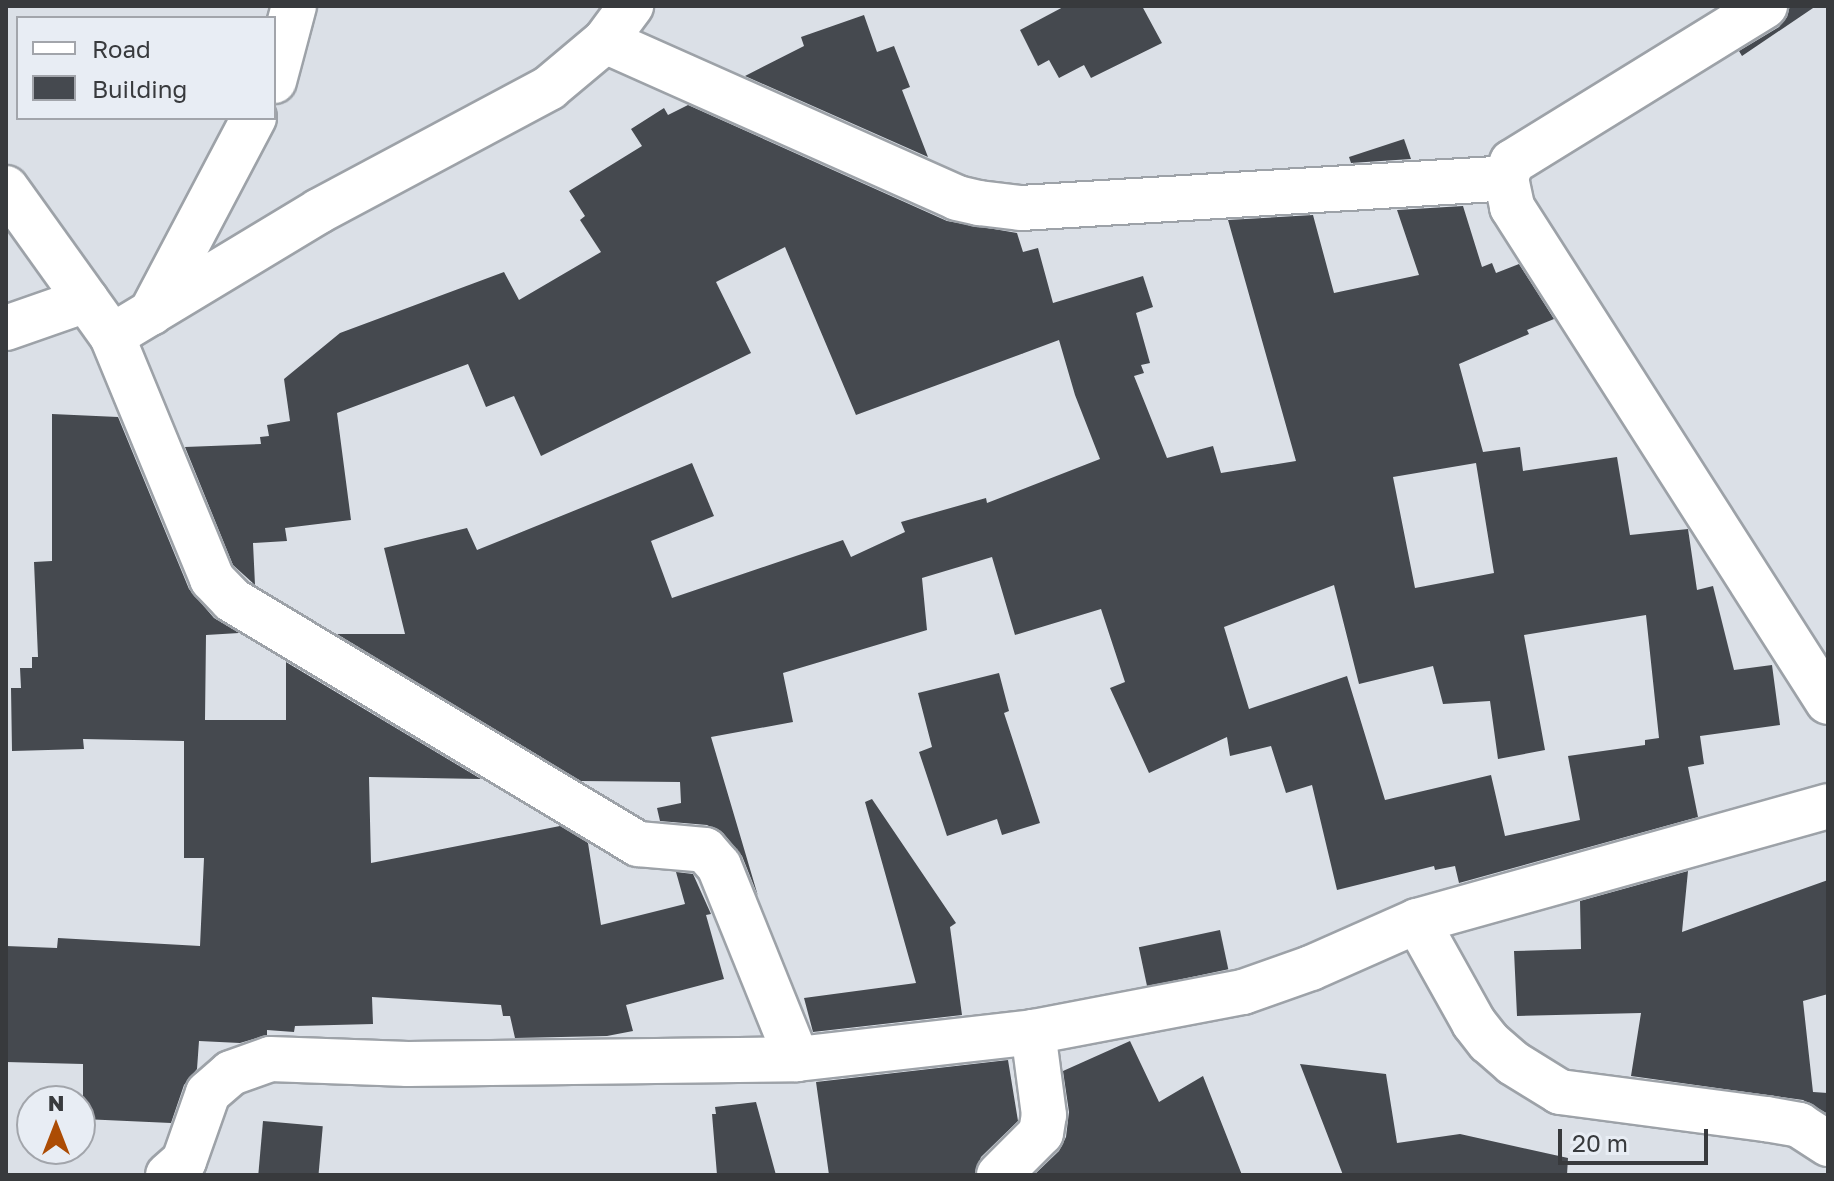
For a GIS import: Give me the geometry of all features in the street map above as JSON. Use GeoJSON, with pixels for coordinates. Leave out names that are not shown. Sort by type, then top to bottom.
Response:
{"type":"FeatureCollection","features":[{"type":"Feature","properties":{"kind":"street"},"geometry":{"type":"LineString","coordinates":[[276,74],[294,6]]}},
{"type":"Feature","properties":{"kind":"street"},"geometry":{"type":"LineString","coordinates":[[112,336],[319,211],[549,88],[605,41],[631,6]]}},
{"type":"Feature","properties":{"kind":"street"},"geometry":{"type":"LineString","coordinates":[[1765,6],[1512,162],[1506,178],[1512,207],[1828,702]]}},
{"type":"Feature","properties":{"kind":"street"},"geometry":{"type":"LineString","coordinates":[[605,41],[957,198],[979,203],[1021,208],[1506,178]]}},
{"type":"Feature","properties":{"kind":"street"},"geometry":{"type":"LineString","coordinates":[[151,313],[253,120]]}},
{"type":"Feature","properties":{"kind":"street"},"geometry":{"type":"LineString","coordinates":[[6,188],[112,336],[212,579],[232,600],[638,844],[705,850],[719,866],[797,1059]]}},
{"type":"Feature","properties":{"kind":"street"},"geometry":{"type":"LineString","coordinates":[[6,328],[86,300]]}},
{"type":"Feature","properties":{"kind":"street"},"geometry":{"type":"LineString","coordinates":[[168,1175],[184,1161],[208,1093],[231,1073],[270,1059],[408,1064],[797,1059],[1033,1032],[1243,992],[1311,968],[1417,921],[1828,806]]}},
{"type":"Feature","properties":{"kind":"street"},"geometry":{"type":"LineString","coordinates":[[1417,921],[1474,1023],[1489,1042],[1513,1063],[1560,1092],[1799,1125],[1828,1144]]}},
{"type":"Feature","properties":{"kind":"street"},"geometry":{"type":"LineString","coordinates":[[999,1175],[1041,1133],[1044,1115],[1033,1032]]}},
{"type":"Feature","properties":{"kind":"building"},"geometry":{"type":"Polygon","coordinates":[[[1065,6],[1142,6],[1162,43],[1091,78],[1084,65],[1059,78],[1049,60],[1038,66],[1020,30],[1065,6]]]}},
{"type":"Feature","properties":{"kind":"building"},"geometry":{"type":"Polygon","coordinates":[[[1790,6],[1816,6],[1742,56],[1739,51],[1779,27],[1787,17],[1790,6]]]}},
{"type":"Feature","properties":{"kind":"building"},"geometry":{"type":"Polygon","coordinates":[[[864,15],[877,52],[894,46],[910,87],[902,90],[928,157],[745,76],[804,46],[801,37],[864,15]]]}},
{"type":"Feature","properties":{"kind":"building"},"geometry":{"type":"Polygon","coordinates":[[[688,105],[947,221],[1017,233],[1023,252],[1038,248],[1053,303],[1143,276],[1153,307],[1136,313],[1150,363],[1141,365],[1144,373],[1134,376],[1167,458],[1213,446],[1221,473],[1296,461],[1228,220],[1313,215],[1334,293],[1419,275],[1397,210],[1463,206],[1482,267],[1492,263],[1496,273],[1519,264],[1554,319],[1527,330],[1529,334],[1459,364],[1483,452],[1520,447],[1523,471],[1617,457],[1630,535],[1688,529],[1697,590],[1713,586],[1734,670],[1772,665],[1780,725],[1700,736],[1704,764],[1688,767],[1698,817],[1459,883],[1455,866],[1435,870],[1434,866],[1337,890],[1312,785],[1286,793],[1271,746],[1230,756],[1227,737],[1149,773],[1110,688],[1125,682],[1101,609],[1015,635],[992,557],[922,578],[927,630],[783,673],[793,722],[711,737],[758,896],[742,856],[723,833],[707,825],[660,821],[657,808],[681,803],[680,782],[581,781],[337,634],[405,634],[384,548],[467,528],[477,550],[692,463],[714,516],[651,541],[672,598],[843,540],[851,557],[905,532],[901,522],[986,498],[987,503],[1100,459],[1075,395],[1059,340],[856,415],[785,247],[716,282],[751,353],[541,456],[514,396],[486,407],[468,364],[337,413],[351,520],[285,528],[287,541],[253,543],[255,585],[233,565],[185,447],[261,444],[260,437],[269,436],[267,425],[290,421],[284,379],[340,333],[504,272],[519,300],[601,252],[580,220],[585,216],[569,191],[642,146],[631,129],[664,108],[668,115],[688,105]],[[1476,463],[1393,477],[1415,588],[1494,573],[1476,463]],[[1334,585],[1224,627],[1249,709],[1347,676],[1385,800],[1491,775],[1505,836],[1580,820],[1568,756],[1645,745],[1645,740],[1659,738],[1646,615],[1524,635],[1545,750],[1498,759],[1490,701],[1443,704],[1433,666],[1359,684],[1334,585]]]}},
{"type":"Feature","properties":{"kind":"building"},"geometry":{"type":"Polygon","coordinates":[[[1404,139],[1411,159],[1351,163],[1349,157],[1404,139]]]}},
{"type":"Feature","properties":{"kind":"building"},"geometry":{"type":"Polygon","coordinates":[[[52,414],[118,417],[189,589],[214,618],[239,633],[206,635],[205,720],[286,720],[286,662],[481,779],[369,777],[371,863],[560,826],[588,843],[601,925],[685,904],[676,872],[693,874],[711,914],[706,915],[724,979],[626,1005],[633,1031],[607,1036],[515,1038],[510,1016],[503,1016],[501,1005],[372,997],[373,1024],[295,1026],[294,1032],[267,1030],[267,1035],[240,1043],[199,1041],[197,1069],[184,1085],[171,1123],[96,1120],[96,1085],[83,1085],[83,1064],[6,1062],[6,946],[57,948],[58,938],[200,946],[204,858],[184,858],[184,741],[83,739],[84,749],[12,751],[11,688],[21,688],[20,668],[32,668],[32,657],[38,657],[34,562],[52,561],[52,414]]]}},
{"type":"Feature","properties":{"kind":"building"},"geometry":{"type":"Polygon","coordinates":[[[999,673],[1009,711],[1004,713],[1040,823],[1002,835],[997,819],[947,836],[919,752],[932,747],[918,693],[999,673]]]}},
{"type":"Feature","properties":{"kind":"building"},"geometry":{"type":"Polygon","coordinates":[[[872,799],[956,923],[950,927],[962,1015],[813,1032],[804,998],[916,983],[865,802],[872,799]]]}},
{"type":"Feature","properties":{"kind":"building"},"geometry":{"type":"Polygon","coordinates":[[[1688,871],[1682,932],[1828,880],[1828,994],[1803,1001],[1813,1092],[1828,1093],[1828,1114],[1803,1100],[1631,1076],[1641,1013],[1517,1016],[1514,951],[1581,949],[1580,901],[1688,871]]]}},
{"type":"Feature","properties":{"kind":"building"},"geometry":{"type":"Polygon","coordinates":[[[1220,930],[1228,969],[1147,986],[1139,947],[1220,930]]]}},
{"type":"Feature","properties":{"kind":"building"},"geometry":{"type":"Polygon","coordinates":[[[1130,1041],[1159,1102],[1203,1076],[1242,1175],[1034,1175],[1059,1151],[1066,1137],[1069,1112],[1063,1071],[1130,1041]]]}},
{"type":"Feature","properties":{"kind":"building"},"geometry":{"type":"Polygon","coordinates":[[[1008,1060],[1018,1121],[981,1157],[975,1175],[829,1175],[816,1082],[1008,1060]]]}},
{"type":"Feature","properties":{"kind":"building"},"geometry":{"type":"Polygon","coordinates":[[[1300,1064],[1386,1074],[1397,1143],[1460,1134],[1568,1158],[1567,1175],[1343,1175],[1300,1064]]]}},
{"type":"Feature","properties":{"kind":"building"},"geometry":{"type":"Polygon","coordinates":[[[756,1102],[776,1175],[717,1175],[712,1114],[716,1114],[715,1107],[756,1102]]]}},
{"type":"Feature","properties":{"kind":"building"},"geometry":{"type":"Polygon","coordinates":[[[263,1121],[323,1126],[319,1175],[258,1175],[263,1121]]]}}]}
